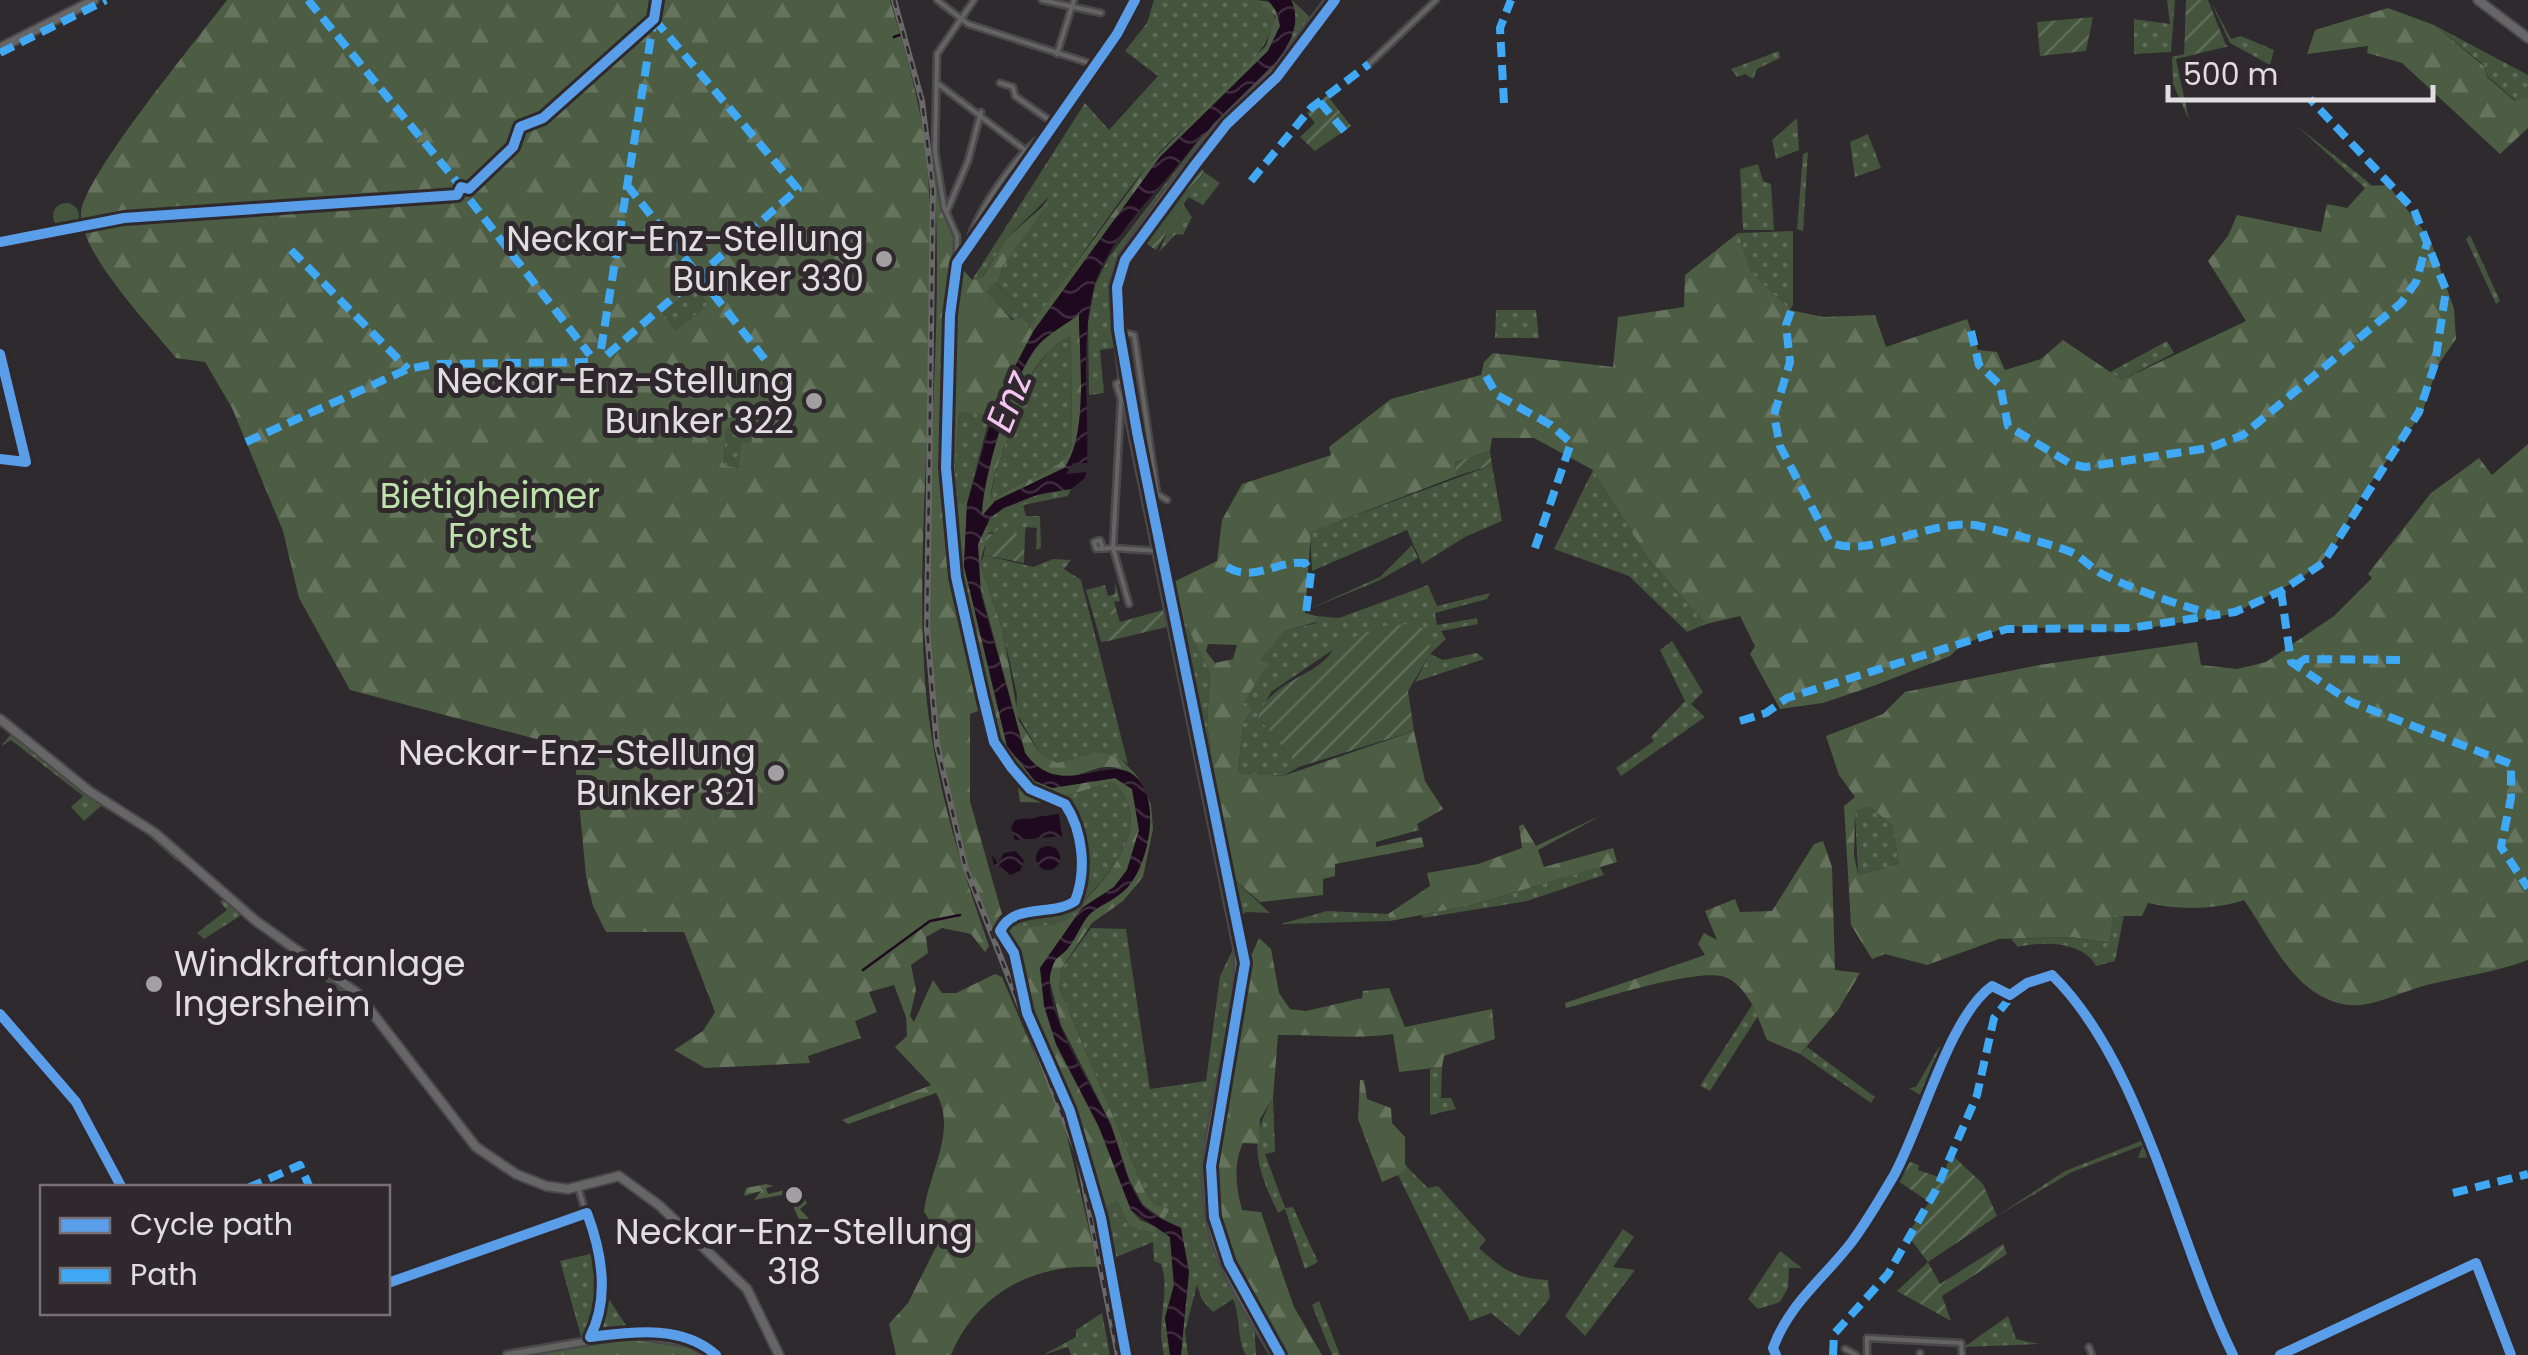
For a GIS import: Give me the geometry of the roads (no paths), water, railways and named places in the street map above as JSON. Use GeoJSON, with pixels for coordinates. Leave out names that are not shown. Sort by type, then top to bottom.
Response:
{"type":"FeatureCollection","features":[{"type":"Feature","properties":{"kind":"main road"},"geometry":{"type":"LineString","coordinates":[[0,48],[94,0]]}},
{"type":"Feature","properties":{"kind":"main road"},"geometry":{"type":"LineString","coordinates":[[1276,1355],[1225,1262],[1209,1200],[1208,1162],[1240,964],[1136,448],[1114,310],[1118,270],[1135,238],[1219,128],[1274,75],[1331,0]]}},
{"type":"Feature","properties":{"kind":"main road"},"geometry":{"type":"LineString","coordinates":[[2478,0],[2528,38]]}},
{"type":"Feature","properties":{"kind":"main road"},"geometry":{"type":"LineString","coordinates":[[0,719],[76,782],[155,833],[256,921],[357,993],[470,1142],[531,1181],[562,1189],[622,1176],[677,1221],[753,1297],[778,1355]]}},
{"type":"Feature","properties":{"kind":"street"},"geometry":{"type":"LineString","coordinates":[[937,0],[959,19],[1094,64]]}},
{"type":"Feature","properties":{"kind":"street"},"geometry":{"type":"LineString","coordinates":[[974,0],[936,54],[935,152],[946,213],[957,236],[956,263],[1135,0]]}},
{"type":"Feature","properties":{"kind":"street"},"geometry":{"type":"LineString","coordinates":[[1042,0],[1101,14]]}},
{"type":"Feature","properties":{"kind":"street"},"geometry":{"type":"LineString","coordinates":[[1057,54],[1074,0]]}},
{"type":"Feature","properties":{"kind":"street"},"geometry":{"type":"LineString","coordinates":[[1368,64],[1436,0]]}},
{"type":"Feature","properties":{"kind":"street"},"geometry":{"type":"LineString","coordinates":[[937,83],[981,112],[1024,150]]}},
{"type":"Feature","properties":{"kind":"street"},"geometry":{"type":"LineString","coordinates":[[1000,83],[1013,87],[1016,96],[1053,122]]}},
{"type":"Feature","properties":{"kind":"street"},"geometry":{"type":"LineString","coordinates":[[946,213],[968,161],[981,112]]}},
{"type":"Feature","properties":{"kind":"street"},"geometry":{"type":"LineString","coordinates":[[969,244],[999,186],[1024,150],[1044,136]]}},
{"type":"Feature","properties":{"kind":"street"},"geometry":{"type":"LineString","coordinates":[[1116,332],[1134,336],[1157,494],[1167,500]]}},
{"type":"Feature","properties":{"kind":"street"},"geometry":{"type":"LineString","coordinates":[[1123,380],[1116,384],[1121,402],[1113,548],[1129,604]]}},
{"type":"Feature","properties":{"kind":"street"},"geometry":{"type":"LineString","coordinates":[[1136,448],[1150,445]]}},
{"type":"Feature","properties":{"kind":"street"},"geometry":{"type":"LineString","coordinates":[[1102,546],[1158,551]]}},
{"type":"Feature","properties":{"kind":"street"},"geometry":{"type":"LineString","coordinates":[[578,1187],[598,1252]]}},
{"type":"Feature","properties":{"kind":"street"},"geometry":{"type":"LineString","coordinates":[[507,1355],[630,1334],[690,1343],[710,1355]]}},
{"type":"Feature","properties":{"kind":"street"},"geometry":{"type":"LineString","coordinates":[[1868,1355],[1867,1338],[1961,1343],[1962,1355]]}},
{"type":"Feature","properties":{"kind":"street"},"geometry":{"type":"LineString","coordinates":[[2089,1347],[2092,1355]]}},
{"type":"Feature","properties":{"kind":"street"},"geometry":{"type":"LineString","coordinates":[[1846,1349],[1856,1355]]}},
{"type":"Feature","properties":{"kind":"water","name":"Enz"},"geometry":{"type":"Polygon","coordinates":[[[1268,0],[1291,0],[1295,19],[1290,39],[1278,60],[1191,149],[1136,214],[1101,268],[1087,329],[1087,463],[1073,463],[1066,474],[1086,472],[1085,478],[1071,489],[1039,494],[1004,508],[990,518],[978,544],[981,595],[1025,753],[1041,769],[1059,775],[1125,770],[1137,778],[1147,796],[1149,833],[1138,871],[1125,890],[1088,916],[1054,962],[1050,982],[1059,1024],[1111,1127],[1136,1196],[1150,1212],[1181,1228],[1189,1272],[1181,1355],[1170,1355],[1165,1318],[1174,1285],[1170,1237],[1131,1210],[1099,1127],[1056,1044],[1044,1006],[1040,968],[1082,908],[1114,887],[1127,870],[1139,830],[1132,789],[1115,778],[1052,788],[1035,781],[1007,746],[964,566],[967,504],[997,400],[1035,329],[1160,157],[1268,51],[1280,26],[1279,15],[1268,0]],[[1079,314],[1037,346],[1018,379],[987,477],[982,516],[995,501],[1064,468],[1072,454],[1080,416],[1079,314]]]}},
{"type":"Feature","properties":{"kind":"water"},"geometry":{"type":"Polygon","coordinates":[[[1059,814],[1062,836],[1015,840],[1011,828],[1015,820],[1059,814]]]}},
{"type":"Feature","properties":{"kind":"water"},"geometry":{"type":"Polygon","coordinates":[[[1048,846],[1057,849],[1057,867],[1048,870],[1039,867],[1036,858],[1039,849],[1048,846]]]}},
{"type":"Feature","properties":{"kind":"water"},"geometry":{"type":"Polygon","coordinates":[[[1016,851],[1024,861],[1020,871],[1010,875],[999,865],[994,867],[992,855],[998,864],[1004,853],[1016,851]]]}},
{"type":"Feature","properties":{"kind":"waterway"},"geometry":{"type":"LineString","coordinates":[[894,37],[902,34]]}},
{"type":"Feature","properties":{"kind":"waterway"},"geometry":{"type":"LineString","coordinates":[[863,970],[930,921],[960,915]]}},
{"type":"Feature","properties":{"kind":"railway"},"geometry":{"type":"LineString","coordinates":[[894,0],[922,101],[933,191],[927,629],[937,745],[965,866],[1078,1155],[1118,1355]]}},
{"type":"Feature","properties":{"kind":"place","name":"Neckar-Enz-Stellung Bunker 330"},"geometry":{"type":"Point","coordinates":[884,259]}},
{"type":"Feature","properties":{"kind":"place","name":"Neckar-Enz-Stellung Bunker 322"},"geometry":{"type":"Point","coordinates":[814,401]}},
{"type":"Feature","properties":{"kind":"place","name":"Neckar-Enz-Stellung Bunker 321"},"geometry":{"type":"Point","coordinates":[776,773]}},
{"type":"Feature","properties":{"kind":"place","name":"Windkraftanlage Ingersheim"},"geometry":{"type":"Point","coordinates":[154,984]}},
{"type":"Feature","properties":{"kind":"place","name":"Neckar-Enz-Stellung 318"},"geometry":{"type":"Point","coordinates":[794,1195]}},
{"type":"Feature","properties":{"kind":"park label","name":"Bietigheimer Forst"},"geometry":{"type":"Point","coordinates":[490,516]}}]}
